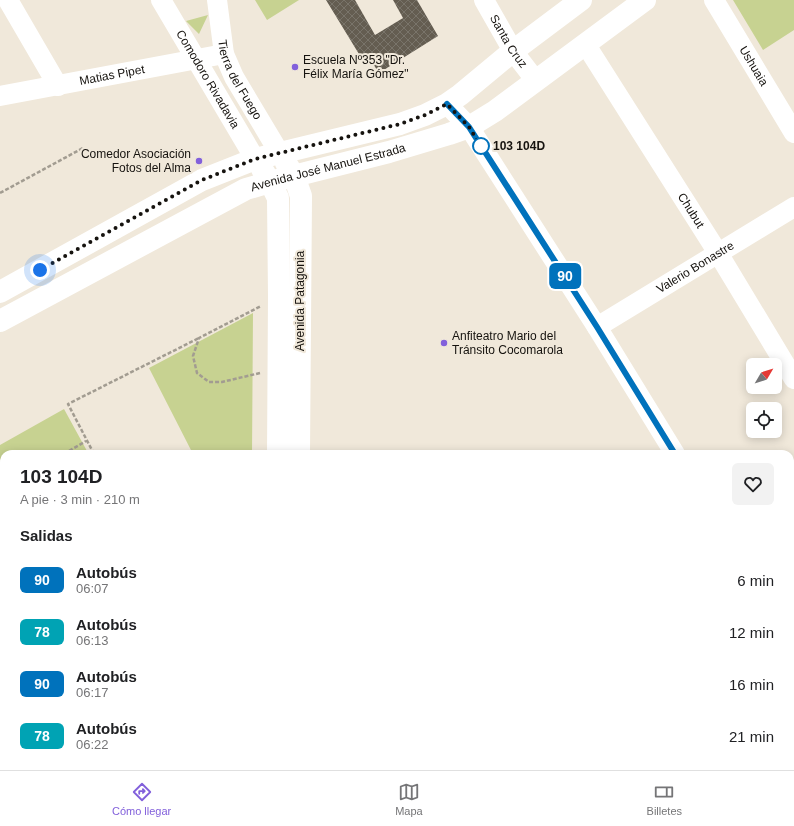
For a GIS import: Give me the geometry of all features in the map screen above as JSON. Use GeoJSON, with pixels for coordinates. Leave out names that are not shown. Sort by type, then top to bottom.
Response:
{"type":"FeatureCollection","features":[{"type":"Feature","properties":{"kind":"main road","name":"Avenida José Manuel Estrada"},"geometry":{"type":"LineString","coordinates":[[0,292],[202,180],[255,159],[400,124],[425,115],[447,104],[581,0]]}},
{"type":"Feature","properties":{"kind":"main road","name":"Avenida José Manuel Estrada"},"geometry":{"type":"LineString","coordinates":[[0,321],[246,189],[388,152],[469,127],[495,111],[586,45],[644,0]]}},
{"type":"Feature","properties":{"kind":"main road","name":"Avenida Patagonia"},"geometry":{"type":"LineString","coordinates":[[280,154],[294,176],[301,196],[299,450]]}},
{"type":"Feature","properties":{"kind":"main road","name":"Avenida Patagonia"},"geometry":{"type":"LineString","coordinates":[[255,159],[270,182],[278,198],[278,450]]}},
{"type":"Feature","properties":{"kind":"street"},"geometry":{"type":"LineString","coordinates":[[8,0],[58,86]]}},
{"type":"Feature","properties":{"kind":"street","name":"Comodoro Rivadavia"},"geometry":{"type":"LineString","coordinates":[[161,0],[255,159]]}},
{"type":"Feature","properties":{"kind":"street","name":"Tierra del Fuego"},"geometry":{"type":"LineString","coordinates":[[217,0],[224,54],[234,77],[280,154]]}},
{"type":"Feature","properties":{"kind":"street","name":"Santa Cruz"},"geometry":{"type":"LineString","coordinates":[[484,0],[513,52],[536,81]]}},
{"type":"Feature","properties":{"kind":"street","name":"Ushuaia"},"geometry":{"type":"LineString","coordinates":[[714,0],[794,133]]}},
{"type":"Feature","properties":{"kind":"street","name":"Chubut"},"geometry":{"type":"LineString","coordinates":[[586,45],[718,254],[794,379]]}},
{"type":"Feature","properties":{"kind":"street","name":"Matias Pipet"},"geometry":{"type":"LineString","coordinates":[[0,96],[224,54]]}},
{"type":"Feature","properties":{"kind":"street"},"geometry":{"type":"LineString","coordinates":[[447,104],[469,127],[597,327],[673,450]]}},
{"type":"Feature","properties":{"kind":"street","name":"Valerio Bonastre"},"geometry":{"type":"LineString","coordinates":[[597,327],[794,207]]}},
{"type":"Feature","properties":{"kind":"path"},"geometry":{"type":"LineString","coordinates":[[0,193],[83,148]]}},
{"type":"Feature","properties":{"kind":"path"},"geometry":{"type":"LineString","coordinates":[[92,450],[68,404],[279,296]]}},
{"type":"Feature","properties":{"kind":"path"},"geometry":{"type":"LineString","coordinates":[[199,338],[193,356],[197,373],[209,382],[222,382],[278,369]]}},
{"type":"Feature","properties":{"kind":"path"},"geometry":{"type":"LineString","coordinates":[[71,450],[86,441]]}},
{"type":"Feature","properties":{"kind":"green space"},"geometry":{"type":"Polygon","coordinates":[[[255,0],[299,0],[267,20],[255,0]]]}},
{"type":"Feature","properties":{"kind":"green space"},"geometry":{"type":"Polygon","coordinates":[[[733,0],[794,0],[794,30],[763,50],[733,0]]]}},
{"type":"Feature","properties":{"kind":"green space"},"geometry":{"type":"Polygon","coordinates":[[[208,15],[199,34],[186,21],[208,15]]]}},
{"type":"Feature","properties":{"kind":"green space"},"geometry":{"type":"Polygon","coordinates":[[[253,313],[252,450],[191,450],[149,368],[253,313]]]}},
{"type":"Feature","properties":{"kind":"green space"},"geometry":{"type":"Polygon","coordinates":[[[64,409],[86,450],[0,450],[0,445],[64,409]]]}},
{"type":"Feature","properties":{"kind":"building"},"geometry":{"type":"Polygon","coordinates":[[[326,0],[355,0],[375,35],[403,18],[393,0],[417,0],[438,36],[379,73],[368,56],[362,59],[326,0]]]}},
{"type":"Feature","properties":{"kind":"bus line","name":"90"},"geometry":{"type":"LineString","coordinates":[[447,104],[469,127],[597,327],[673,450]]}},
{"type":"Feature","properties":{"kind":"place","name":"Escuela Nº353 \"Dr. Félix María Gómez\""},"geometry":{"type":"Point","coordinates":[295,67]}},
{"type":"Feature","properties":{"kind":"place","name":"103 104D"},"geometry":{"type":"Point","coordinates":[481,146]}},
{"type":"Feature","properties":{"kind":"place","name":"Comedor Asociación Fotos del Alma"},"geometry":{"type":"Point","coordinates":[199,161]}},
{"type":"Feature","properties":{"kind":"place","name":"Anfiteatro Mario del Tránsito Cocomarola"},"geometry":{"type":"Point","coordinates":[444,343]}},
{"type":"Feature","properties":{"kind":"route"},"geometry":{"type":"LineString","coordinates":[[40,270],[202,180],[214,175],[255,159],[400,124],[425,115],[447,104],[469,127],[481,146]]}}]}
